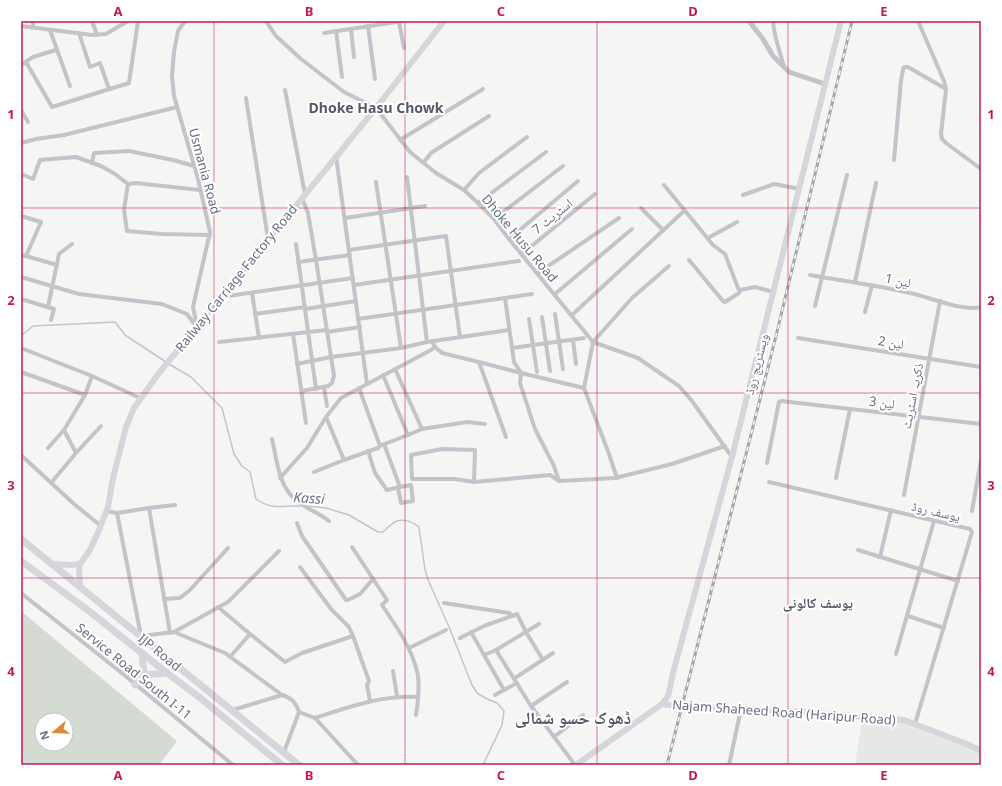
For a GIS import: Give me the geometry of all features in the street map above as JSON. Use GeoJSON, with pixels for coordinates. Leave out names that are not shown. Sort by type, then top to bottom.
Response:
{"type":"FeatureCollection","features":[{"type":"Feature","properties":{"kind":"highway","name":"IJP Road"},"geometry":{"type":"LineString","coordinates":[[21,539],[299,765]]}},
{"type":"Feature","properties":{"kind":"highway","name":"IJP Road"},"geometry":{"type":"LineString","coordinates":[[21,561],[89,611],[167,674],[199,697],[282,765]]}},
{"type":"Feature","properties":{"kind":"highway"},"geometry":{"type":"LineString","coordinates":[[142,653],[144,675]]}},
{"type":"Feature","properties":{"kind":"highway"},"geometry":{"type":"LineString","coordinates":[[135,684],[144,675],[167,674]]}},
{"type":"Feature","properties":{"kind":"main road","name":"Railway Carriage Factory Road"},"geometry":{"type":"LineString","coordinates":[[80,564],[90,550],[101,526],[126,427],[140,398],[173,355],[376,108],[444,21]]}},
{"type":"Feature","properties":{"kind":"main road","name":"ویسٹریج روڈ"},"geometry":{"type":"LineString","coordinates":[[662,704],[668,696],[732,457],[841,21]]}},
{"type":"Feature","properties":{"kind":"main road"},"geometry":{"type":"LineString","coordinates":[[53,564],[80,564],[80,587]]}},
{"type":"Feature","properties":{"kind":"main road","name":"Najam Shaheed Road (Haripur Road)"},"geometry":{"type":"LineString","coordinates":[[575,765],[662,704],[807,712],[904,720],[967,744],[981,751]]}},
{"type":"Feature","properties":{"kind":"street"},"geometry":{"type":"LineString","coordinates":[[33,21],[33,27]]}},
{"type":"Feature","properties":{"kind":"street"},"geometry":{"type":"LineString","coordinates":[[92,21],[98,35]]}},
{"type":"Feature","properties":{"kind":"street"},"geometry":{"type":"LineString","coordinates":[[21,26],[98,35],[106,34],[122,23],[128,21]]}},
{"type":"Feature","properties":{"kind":"street"},"geometry":{"type":"LineString","coordinates":[[56,50],[33,57],[23,63],[52,107],[129,83],[138,21]]}},
{"type":"Feature","properties":{"kind":"street","name":"Usmania Road"},"geometry":{"type":"LineString","coordinates":[[185,21],[178,31],[174,52],[172,76],[174,96],[194,166],[210,232],[193,307],[197,327]]}},
{"type":"Feature","properties":{"kind":"street","name":"Dhoke Husu Road"},"geometry":{"type":"LineString","coordinates":[[266,21],[276,36],[301,59],[344,92],[376,108],[410,152],[436,172],[464,190],[478,203],[494,219],[593,342]]}},
{"type":"Feature","properties":{"kind":"street"},"geometry":{"type":"LineString","coordinates":[[324,33],[401,21],[404,48]]}},
{"type":"Feature","properties":{"kind":"street"},"geometry":{"type":"LineString","coordinates":[[749,21],[763,39],[773,56],[784,68],[789,72],[825,84]]}},
{"type":"Feature","properties":{"kind":"street"},"geometry":{"type":"LineString","coordinates":[[773,21],[776,41],[784,68]]}},
{"type":"Feature","properties":{"kind":"street"},"geometry":{"type":"LineString","coordinates":[[918,21],[946,89],[941,134],[942,139],[981,169]]}},
{"type":"Feature","properties":{"kind":"street"},"geometry":{"type":"LineString","coordinates":[[368,26],[376,79]]}},
{"type":"Feature","properties":{"kind":"street"},"geometry":{"type":"LineString","coordinates":[[351,29],[354,57]]}},
{"type":"Feature","properties":{"kind":"street"},"geometry":{"type":"LineString","coordinates":[[50,30],[70,86]]}},
{"type":"Feature","properties":{"kind":"street"},"geometry":{"type":"LineString","coordinates":[[336,31],[342,77]]}},
{"type":"Feature","properties":{"kind":"street"},"geometry":{"type":"LineString","coordinates":[[79,33],[90,67],[100,63],[109,89]]}},
{"type":"Feature","properties":{"kind":"street"},"geometry":{"type":"LineString","coordinates":[[894,160],[901,80],[904,67],[908,67],[946,89]]}},
{"type":"Feature","properties":{"kind":"street"},"geometry":{"type":"LineString","coordinates":[[400,140],[483,89]]}},
{"type":"Feature","properties":{"kind":"street"},"geometry":{"type":"LineString","coordinates":[[285,90],[320,284],[333,380],[332,384],[324,387],[302,391]]}},
{"type":"Feature","properties":{"kind":"street"},"geometry":{"type":"LineString","coordinates":[[246,98],[268,239]]}},
{"type":"Feature","properties":{"kind":"street"},"geometry":{"type":"LineString","coordinates":[[21,142],[64,135],[177,107]]}},
{"type":"Feature","properties":{"kind":"street"},"geometry":{"type":"LineString","coordinates":[[21,110],[28,122]]}},
{"type":"Feature","properties":{"kind":"street"},"geometry":{"type":"LineString","coordinates":[[424,162],[431,153],[489,116]]}},
{"type":"Feature","properties":{"kind":"street"},"geometry":{"type":"LineString","coordinates":[[464,190],[480,173],[528,137]]}},
{"type":"Feature","properties":{"kind":"street"},"geometry":{"type":"LineString","coordinates":[[92,163],[94,153],[129,151],[194,166]]}},
{"type":"Feature","properties":{"kind":"street"},"geometry":{"type":"LineString","coordinates":[[478,203],[546,152]]}},
{"type":"Feature","properties":{"kind":"street"},"geometry":{"type":"LineString","coordinates":[[336,156],[367,384]]}},
{"type":"Feature","properties":{"kind":"street"},"geometry":{"type":"LineString","coordinates":[[21,174],[33,178],[40,160],[76,157],[115,174],[128,184],[136,183],[200,190]]}},
{"type":"Feature","properties":{"kind":"street"},"geometry":{"type":"LineString","coordinates":[[494,219],[563,166]]}},
{"type":"Feature","properties":{"kind":"street"},"geometry":{"type":"LineString","coordinates":[[815,306],[847,175]]}},
{"type":"Feature","properties":{"kind":"street"},"geometry":{"type":"LineString","coordinates":[[407,177],[427,342]]}},
{"type":"Feature","properties":{"kind":"street"},"geometry":{"type":"LineString","coordinates":[[509,239],[578,181]]}},
{"type":"Feature","properties":{"kind":"street"},"geometry":{"type":"LineString","coordinates":[[376,182],[400,348]]}},
{"type":"Feature","properties":{"kind":"street"},"geometry":{"type":"LineString","coordinates":[[855,282],[876,183]]}},
{"type":"Feature","properties":{"kind":"street"},"geometry":{"type":"LineString","coordinates":[[128,184],[124,210],[127,231],[162,234],[210,235]]}},
{"type":"Feature","properties":{"kind":"street"},"geometry":{"type":"LineString","coordinates":[[743,195],[774,184],[800,189]]}},
{"type":"Feature","properties":{"kind":"street"},"geometry":{"type":"LineString","coordinates":[[664,185],[713,245],[725,254],[740,290]]}},
{"type":"Feature","properties":{"kind":"street","name":"اسٹریٹ 7"},"geometry":{"type":"LineString","coordinates":[[522,254],[595,194]]}},
{"type":"Feature","properties":{"kind":"street"},"geometry":{"type":"LineString","coordinates":[[345,218],[425,206]]}},
{"type":"Feature","properties":{"kind":"street"},"geometry":{"type":"LineString","coordinates":[[641,208],[663,230]]}},
{"type":"Feature","properties":{"kind":"street"},"geometry":{"type":"LineString","coordinates":[[572,315],[684,211]]}},
{"type":"Feature","properties":{"kind":"street"},"geometry":{"type":"LineString","coordinates":[[21,216],[41,222],[23,256],[57,265]]}},
{"type":"Feature","properties":{"kind":"street"},"geometry":{"type":"LineString","coordinates":[[538,273],[619,218]]}},
{"type":"Feature","properties":{"kind":"street"},"geometry":{"type":"LineString","coordinates":[[708,238],[737,222]]}},
{"type":"Feature","properties":{"kind":"street"},"geometry":{"type":"LineString","coordinates":[[554,294],[632,229]]}},
{"type":"Feature","properties":{"kind":"street"},"geometry":{"type":"LineString","coordinates":[[298,262],[316,260],[385,245],[446,236],[460,337]]}},
{"type":"Feature","properties":{"kind":"street"},"geometry":{"type":"LineString","coordinates":[[48,307],[59,254],[72,244]]}},
{"type":"Feature","properties":{"kind":"street"},"geometry":{"type":"LineString","coordinates":[[296,244],[316,389]]}},
{"type":"Feature","properties":{"kind":"street"},"geometry":{"type":"LineString","coordinates":[[688,260],[725,302],[739,293],[740,290],[755,287],[774,292]]}},
{"type":"Feature","properties":{"kind":"street"},"geometry":{"type":"LineString","coordinates":[[354,285],[519,261]]}},
{"type":"Feature","properties":{"kind":"street"},"geometry":{"type":"LineString","coordinates":[[616,478],[609,454],[584,388],[593,342],[632,298],[669,266]]}},
{"type":"Feature","properties":{"kind":"street","name":"لین 1"},"geometry":{"type":"LineString","coordinates":[[810,275],[911,293],[963,308],[974,309],[981,307]]}},
{"type":"Feature","properties":{"kind":"street"},"geometry":{"type":"LineString","coordinates":[[21,277],[79,294],[162,304],[187,314],[197,327]]}},
{"type":"Feature","properties":{"kind":"street"},"geometry":{"type":"LineString","coordinates":[[221,298],[353,278]]}},
{"type":"Feature","properties":{"kind":"street"},"geometry":{"type":"LineString","coordinates":[[865,312],[872,285]]}},
{"type":"Feature","properties":{"kind":"street"},"geometry":{"type":"LineString","coordinates":[[252,293],[259,338]]}},
{"type":"Feature","properties":{"kind":"street"},"geometry":{"type":"LineString","coordinates":[[358,319],[532,294]]}},
{"type":"Feature","properties":{"kind":"street"},"geometry":{"type":"LineString","coordinates":[[505,298],[514,362],[521,373],[520,383],[535,429],[554,466],[559,481]]}},
{"type":"Feature","properties":{"kind":"street"},"geometry":{"type":"LineString","coordinates":[[21,299],[54,309],[51,320]]}},
{"type":"Feature","properties":{"kind":"street"},"geometry":{"type":"LineString","coordinates":[[255,314],[323,307],[356,301]]}},
{"type":"Feature","properties":{"kind":"street","name":"ذکریہ اسٹریٹ"},"geometry":{"type":"LineString","coordinates":[[904,495],[940,301]]}},
{"type":"Feature","properties":{"kind":"street"},"geometry":{"type":"LineString","coordinates":[[555,314],[563,370]]}},
{"type":"Feature","properties":{"kind":"street"},"geometry":{"type":"LineString","coordinates":[[542,317],[550,371]]}},
{"type":"Feature","properties":{"kind":"street"},"geometry":{"type":"LineString","coordinates":[[529,319],[537,372]]}},
{"type":"Feature","properties":{"kind":"street"},"geometry":{"type":"LineString","coordinates":[[219,342],[360,327]]}},
{"type":"Feature","properties":{"kind":"street"},"geometry":{"type":"LineString","coordinates":[[297,364],[331,357],[400,348],[432,341],[510,330]]}},
{"type":"Feature","properties":{"kind":"street"},"geometry":{"type":"LineString","coordinates":[[293,334],[306,423]]}},
{"type":"Feature","properties":{"kind":"street"},"geometry":{"type":"LineString","coordinates":[[512,348],[584,338]]}},
{"type":"Feature","properties":{"kind":"street","name":"لین 2"},"geometry":{"type":"LineString","coordinates":[[798,338],[981,367]]}},
{"type":"Feature","properties":{"kind":"street"},"geometry":{"type":"LineString","coordinates":[[573,340],[576,364]]}},
{"type":"Feature","properties":{"kind":"street"},"geometry":{"type":"LineString","coordinates":[[432,341],[435,348],[442,353],[584,388]]}},
{"type":"Feature","properties":{"kind":"street"},"geometry":{"type":"LineString","coordinates":[[593,342],[638,358],[679,386],[696,406],[732,457]]}},
{"type":"Feature","properties":{"kind":"street"},"geometry":{"type":"LineString","coordinates":[[21,348],[92,376],[140,398]]}},
{"type":"Feature","properties":{"kind":"street"},"geometry":{"type":"LineString","coordinates":[[280,478],[307,448],[326,417],[341,398],[435,348]]}},
{"type":"Feature","properties":{"kind":"street"},"geometry":{"type":"LineString","coordinates":[[480,362],[506,437]]}},
{"type":"Feature","properties":{"kind":"street"},"geometry":{"type":"LineString","coordinates":[[395,369],[422,430]]}},
{"type":"Feature","properties":{"kind":"street"},"geometry":{"type":"LineString","coordinates":[[21,372],[85,395]]}},
{"type":"Feature","properties":{"kind":"street"},"geometry":{"type":"LineString","coordinates":[[383,375],[408,435]]}},
{"type":"Feature","properties":{"kind":"street"},"geometry":{"type":"LineString","coordinates":[[48,448],[64,430],[85,395],[92,376]]}},
{"type":"Feature","properties":{"kind":"street"},"geometry":{"type":"LineString","coordinates":[[324,387],[327,406]]}},
{"type":"Feature","properties":{"kind":"street"},"geometry":{"type":"LineString","coordinates":[[359,388],[399,488],[401,503],[413,501],[411,485],[399,488],[387,490],[375,474],[368,451]]}},
{"type":"Feature","properties":{"kind":"street","name":"لین 3"},"geometry":{"type":"LineString","coordinates":[[767,463],[779,402],[781,401],[981,424]]}},
{"type":"Feature","properties":{"kind":"street"},"geometry":{"type":"LineString","coordinates":[[836,478],[850,409]]}},
{"type":"Feature","properties":{"kind":"street"},"geometry":{"type":"LineString","coordinates":[[326,417],[344,460]]}},
{"type":"Feature","properties":{"kind":"street"},"geometry":{"type":"LineString","coordinates":[[314,472],[422,430],[467,422],[485,424]]}},
{"type":"Feature","properties":{"kind":"street"},"geometry":{"type":"LineString","coordinates":[[51,483],[101,426]]}},
{"type":"Feature","properties":{"kind":"street"},"geometry":{"type":"LineString","coordinates":[[64,430],[76,454]]}},
{"type":"Feature","properties":{"kind":"street"},"geometry":{"type":"LineString","coordinates":[[272,439],[280,478],[290,495],[298,502],[329,521]]}},
{"type":"Feature","properties":{"kind":"street"},"geometry":{"type":"LineString","coordinates":[[474,482],[476,450],[442,449],[411,455],[412,479],[455,479],[474,482],[550,475],[559,481],[616,478],[672,464],[725,446]]}},
{"type":"Feature","properties":{"kind":"street"},"geometry":{"type":"LineString","coordinates":[[21,455],[74,504],[101,526]]}},
{"type":"Feature","properties":{"kind":"street"},"geometry":{"type":"LineString","coordinates":[[972,511],[981,460]]}},
{"type":"Feature","properties":{"kind":"street","name":"یوسف روڈ"},"geometry":{"type":"LineString","coordinates":[[770,482],[934,520],[970,529],[972,532],[915,724]]}},
{"type":"Feature","properties":{"kind":"street"},"geometry":{"type":"LineString","coordinates":[[106,511],[117,513],[175,505]]}},
{"type":"Feature","properties":{"kind":"street"},"geometry":{"type":"LineString","coordinates":[[149,508],[164,598],[172,633]]}},
{"type":"Feature","properties":{"kind":"street"},"geometry":{"type":"LineString","coordinates":[[880,557],[891,510]]}},
{"type":"Feature","properties":{"kind":"street"},"geometry":{"type":"LineString","coordinates":[[117,513],[141,636],[172,633],[228,602],[279,551]]}},
{"type":"Feature","properties":{"kind":"street"},"geometry":{"type":"LineString","coordinates":[[896,654],[934,520]]}},
{"type":"Feature","properties":{"kind":"street"},"geometry":{"type":"LineString","coordinates":[[297,523],[302,536],[346,600],[360,594],[373,579]]}},
{"type":"Feature","properties":{"kind":"street"},"geometry":{"type":"LineString","coordinates":[[352,547],[387,600],[382,605],[409,648],[418,672],[416,715]]}},
{"type":"Feature","properties":{"kind":"street"},"geometry":{"type":"LineString","coordinates":[[164,598],[180,598],[190,590],[228,548]]}},
{"type":"Feature","properties":{"kind":"street"},"geometry":{"type":"LineString","coordinates":[[858,550],[958,581]]}},
{"type":"Feature","properties":{"kind":"street"},"geometry":{"type":"LineString","coordinates":[[300,567],[331,609],[349,627],[351,637],[369,681],[367,684],[370,701]]}},
{"type":"Feature","properties":{"kind":"street","name":"Service Road South I-11"},"geometry":{"type":"LineString","coordinates":[[21,594],[135,684],[233,765]]}},
{"type":"Feature","properties":{"kind":"street"},"geometry":{"type":"LineString","coordinates":[[444,603],[510,613],[513,616]]}},
{"type":"Feature","properties":{"kind":"street"},"geometry":{"type":"LineString","coordinates":[[218,607],[286,662],[302,654],[351,637]]}},
{"type":"Feature","properties":{"kind":"street"},"geometry":{"type":"LineString","coordinates":[[460,638],[484,626],[517,614],[543,660]]}},
{"type":"Feature","properties":{"kind":"street"},"geometry":{"type":"LineString","coordinates":[[908,616],[944,628]]}},
{"type":"Feature","properties":{"kind":"street"},"geometry":{"type":"LineString","coordinates":[[484,655],[496,650],[539,624]]}},
{"type":"Feature","properties":{"kind":"street"},"geometry":{"type":"LineString","coordinates":[[409,648],[446,630]]}},
{"type":"Feature","properties":{"kind":"street"},"geometry":{"type":"LineString","coordinates":[[471,632],[504,690]]}},
{"type":"Feature","properties":{"kind":"street"},"geometry":{"type":"LineString","coordinates":[[172,633],[225,653],[282,695],[290,698],[297,705],[299,712],[284,753]]}},
{"type":"Feature","properties":{"kind":"street"},"geometry":{"type":"LineString","coordinates":[[230,657],[250,634]]}},
{"type":"Feature","properties":{"kind":"street"},"geometry":{"type":"LineString","coordinates":[[496,650],[531,706],[575,765]]}},
{"type":"Feature","properties":{"kind":"street"},"geometry":{"type":"LineString","coordinates":[[514,678],[553,654]]}},
{"type":"Feature","properties":{"kind":"street"},"geometry":{"type":"LineString","coordinates":[[393,671],[397,696]]}},
{"type":"Feature","properties":{"kind":"street"},"geometry":{"type":"LineString","coordinates":[[531,706],[567,682]]}},
{"type":"Feature","properties":{"kind":"street"},"geometry":{"type":"LineString","coordinates":[[495,695],[517,683]]}},
{"type":"Feature","properties":{"kind":"street"},"geometry":{"type":"LineString","coordinates":[[233,710],[282,695]]}},
{"type":"Feature","properties":{"kind":"street"},"geometry":{"type":"LineString","coordinates":[[315,718],[370,701],[397,696],[418,696]]}},
{"type":"Feature","properties":{"kind":"street"},"geometry":{"type":"LineString","coordinates":[[729,765],[741,709]]}},
{"type":"Feature","properties":{"kind":"street"},"geometry":{"type":"LineString","coordinates":[[299,712],[315,718],[358,765]]}},
{"type":"Feature","properties":{"kind":"street"},"geometry":{"type":"LineString","coordinates":[[554,736],[583,715]]}},
{"type":"Feature","properties":{"kind":"shaded area"},"geometry":{"type":"Polygon","coordinates":[[[21,611],[177,741],[159,765],[21,765],[21,611]]]}},
{"type":"Feature","properties":{"kind":"shaded area"},"geometry":{"type":"Polygon","coordinates":[[[863,717],[904,720],[981,751],[981,765],[857,765],[856,757],[863,717]]]}},
{"type":"Feature","properties":{"kind":"waterway","name":"Kassi"},"geometry":{"type":"LineString","coordinates":[[21,336],[33,326],[115,322],[125,335],[166,362]]}},
{"type":"Feature","properties":{"kind":"waterway","name":"Kassi"},"geometry":{"type":"LineString","coordinates":[[169,364],[191,377],[222,408],[234,454],[242,466],[250,472],[256,499],[262,503],[278,507],[301,506]]}},
{"type":"Feature","properties":{"kind":"waterway","name":"Kassi"},"geometry":{"type":"LineString","coordinates":[[307,506],[326,508],[349,515],[378,532],[383,532],[393,523],[400,520],[409,521],[419,527],[425,570],[429,582],[472,685],[477,693],[497,703],[504,711],[502,725],[483,765]]}},
{"type":"Feature","properties":{"kind":"railway"},"geometry":{"type":"LineString","coordinates":[[667,765],[775,340],[852,21]]}},
{"type":"Feature","properties":{"kind":"district","name":"Dhoke Hasu Chowk"},"geometry":{"type":"Point","coordinates":[376,108]}},
{"type":"Feature","properties":{"kind":"district","name":"یوسف کالونی"},"geometry":{"type":"Point","coordinates":[818,603]}},
{"type":"Feature","properties":{"kind":"district","name":"ڈھوک حسو شمالی"},"geometry":{"type":"Point","coordinates":[573,718]}}]}
